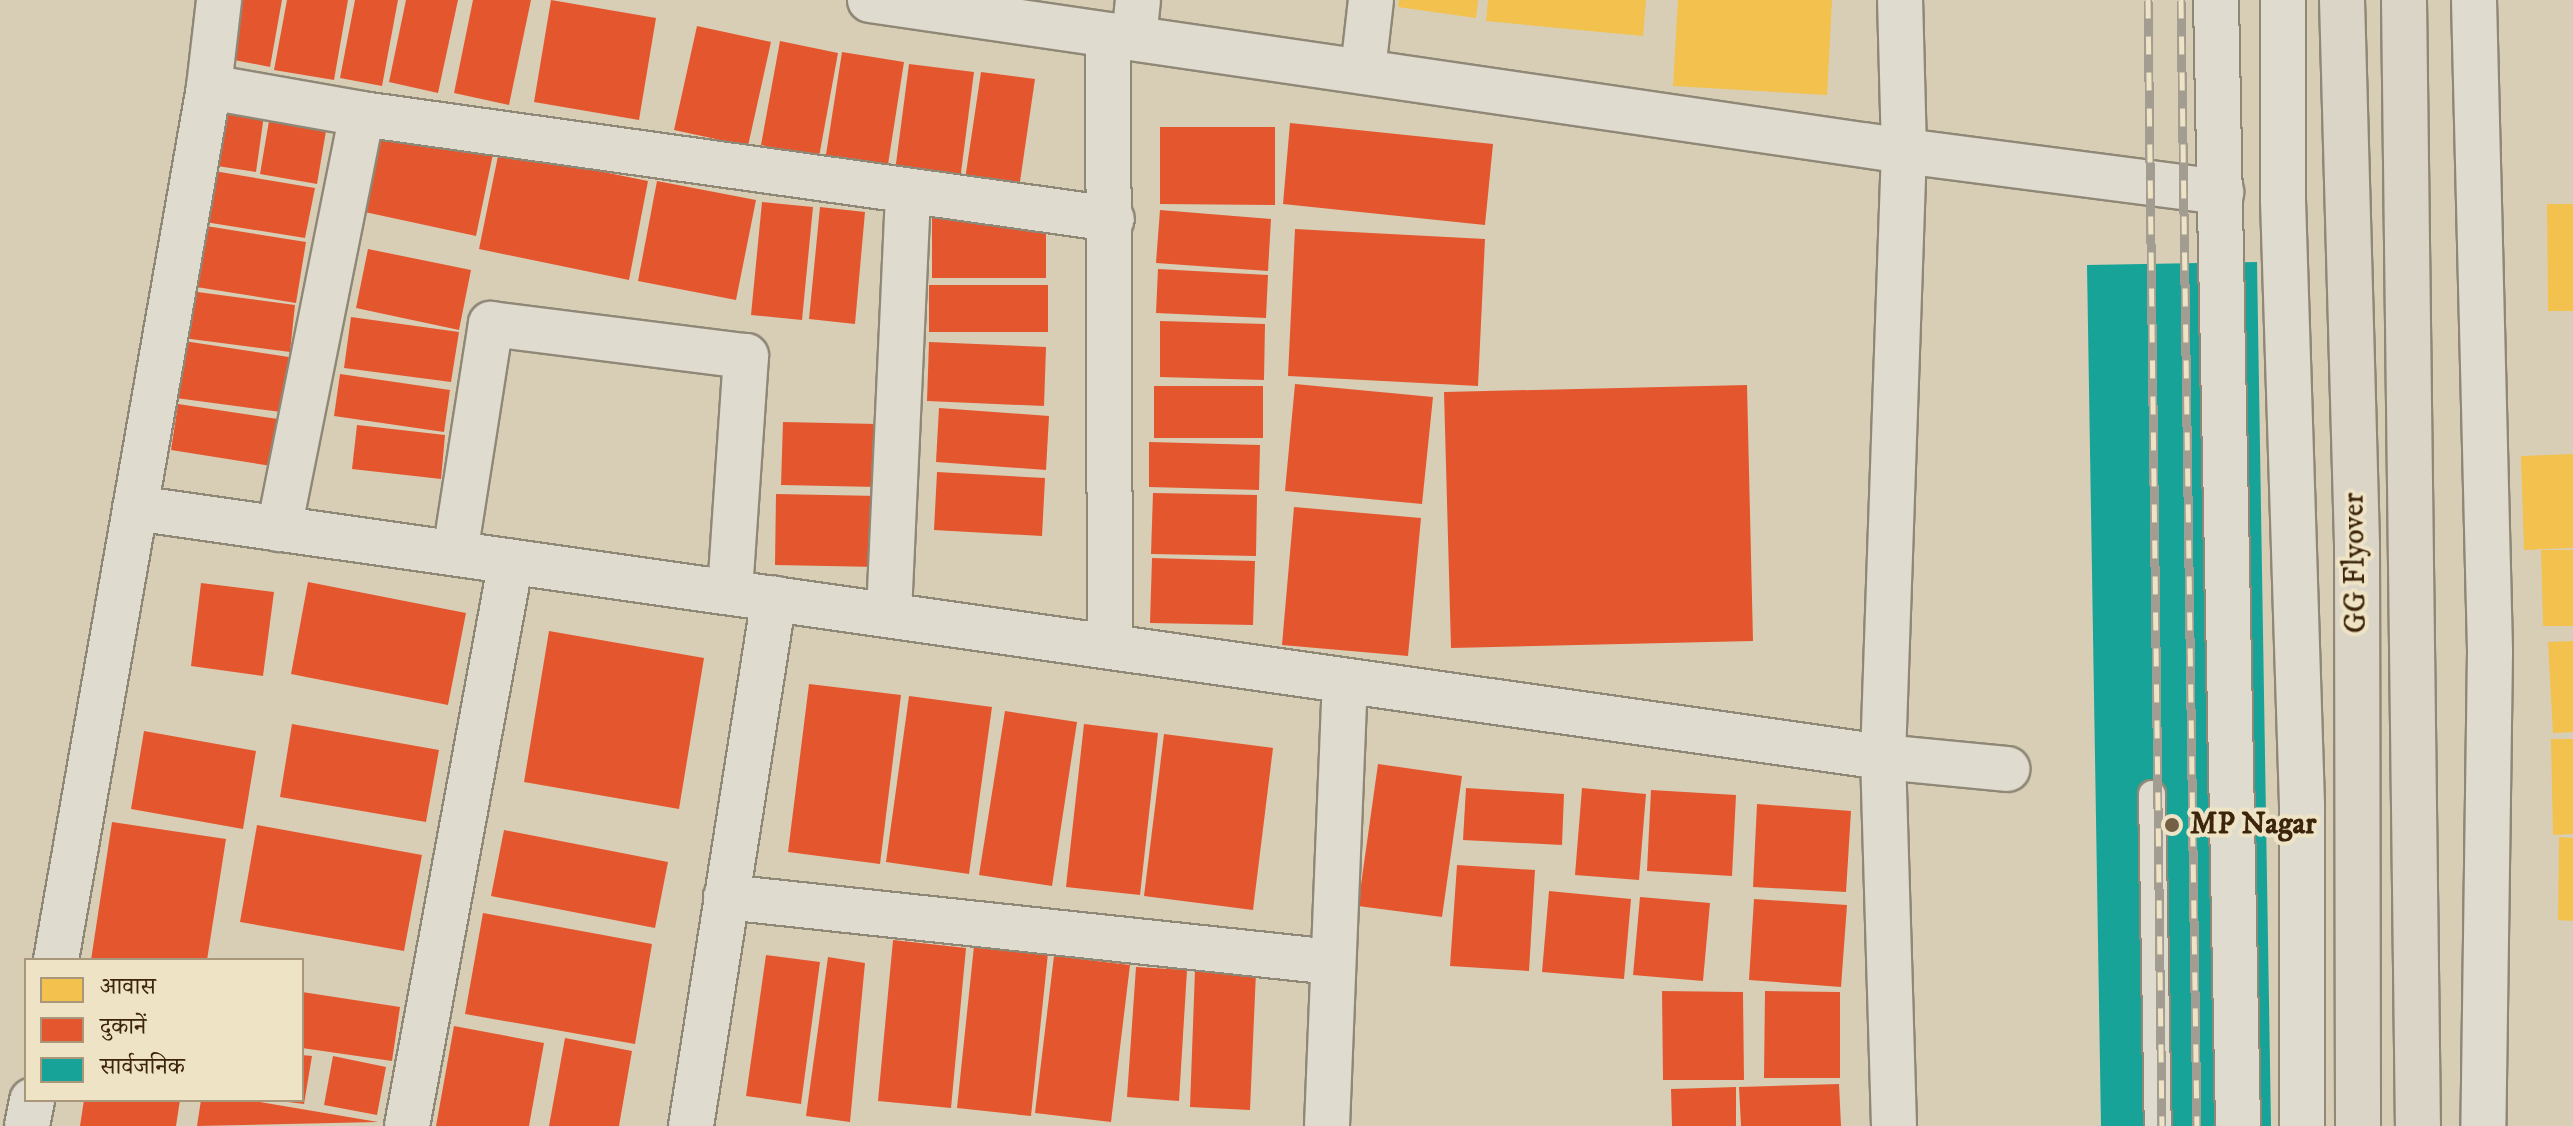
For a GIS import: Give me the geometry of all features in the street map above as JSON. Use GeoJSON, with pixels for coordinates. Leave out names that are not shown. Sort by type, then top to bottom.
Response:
{"type":"FeatureCollection","features":[{"type":"Feature","properties":{"kind":"main road","name":"GG Flyover"},"geometry":{"type":"LineString","coordinates":[[2342,0],[2357,544],[2358,1126]]}},
{"type":"Feature","properties":{"kind":"main road","name":"GG Flyover"},"geometry":{"type":"LineString","coordinates":[[2404,0],[2418,1126]]}},
{"type":"Feature","properties":{"kind":"street"},"geometry":{"type":"LineString","coordinates":[[56,958],[209,87],[219,0]]}},
{"type":"Feature","properties":{"kind":"street"},"geometry":{"type":"LineString","coordinates":[[870,0],[1127,24],[1363,70],[1904,151],[2221,192]]}},
{"type":"Feature","properties":{"kind":"street"},"geometry":{"type":"LineString","coordinates":[[1363,70],[1371,0]]}},
{"type":"Feature","properties":{"kind":"street"},"geometry":{"type":"LineString","coordinates":[[1894,1126],[1883,757],[1904,151],[1900,0]]}},
{"type":"Feature","properties":{"kind":"street"},"geometry":{"type":"LineString","coordinates":[[2216,0],[2238,1126]]}},
{"type":"Feature","properties":{"kind":"street"},"geometry":{"type":"LineString","coordinates":[[2283,0],[2283,200],[2302,806],[2302,1126]]}},
{"type":"Feature","properties":{"kind":"street"},"geometry":{"type":"LineString","coordinates":[[2474,0],[2490,652],[2483,1126]]}},
{"type":"Feature","properties":{"kind":"street"},"geometry":{"type":"LineString","coordinates":[[1110,644],[1112,219],[1127,24]]}},
{"type":"Feature","properties":{"kind":"street"},"geometry":{"type":"LineString","coordinates":[[209,87],[362,114],[1112,219]]}},
{"type":"Feature","properties":{"kind":"street"},"geometry":{"type":"LineString","coordinates":[[279,529],[362,114]]}},
{"type":"Feature","properties":{"kind":"street"},"geometry":{"type":"LineString","coordinates":[[889,613],[908,191]]}},
{"type":"Feature","properties":{"kind":"street"},"geometry":{"type":"LineString","coordinates":[[455,553],[491,324],[746,356],[730,591]]}},
{"type":"Feature","properties":{"kind":"street"},"geometry":{"type":"LineString","coordinates":[[135,508],[1110,644],[1345,682],[1883,757],[2007,769]]}},
{"type":"Feature","properties":{"kind":"street"},"geometry":{"type":"LineString","coordinates":[[407,1126],[511,561]]}},
{"type":"Feature","properties":{"kind":"street"},"geometry":{"type":"LineString","coordinates":[[691,1126],[774,598]]}},
{"type":"Feature","properties":{"kind":"street"},"geometry":{"type":"LineString","coordinates":[[1327,1126],[1345,682]]}},
{"type":"Feature","properties":{"kind":"street"},"geometry":{"type":"LineString","coordinates":[[726,897],[1332,962]]}},
{"type":"Feature","properties":{"kind":"street"},"geometry":{"type":"LineString","coordinates":[[27,1126],[32,1102]]}},
{"type":"Feature","properties":{"kind":"lane"},"geometry":{"type":"LineString","coordinates":[[2152,794],[2158,1126]]}},
{"type":"Feature","properties":{"kind":"building: आवास"},"geometry":{"type":"Polygon","coordinates":[[[1399,0],[1478,0],[1476,18],[1398,7],[1399,0]]]}},
{"type":"Feature","properties":{"kind":"building: आवास"},"geometry":{"type":"Polygon","coordinates":[[[1488,0],[1646,0],[1643,36],[1486,21],[1488,0]]]}},
{"type":"Feature","properties":{"kind":"building: आवास"},"geometry":{"type":"Polygon","coordinates":[[[1678,0],[1832,0],[1827,95],[1673,86],[1678,0]]]}},
{"type":"Feature","properties":{"kind":"building: आवास"},"geometry":{"type":"Polygon","coordinates":[[[2547,204],[2573,204],[2573,311],[2548,311],[2547,204]]]}},
{"type":"Feature","properties":{"kind":"building: आवास"},"geometry":{"type":"Polygon","coordinates":[[[2573,454],[2573,548],[2524,550],[2521,456],[2573,454]]]}},
{"type":"Feature","properties":{"kind":"building: आवास"},"geometry":{"type":"Polygon","coordinates":[[[2541,550],[2573,550],[2573,626],[2543,626],[2541,550]]]}},
{"type":"Feature","properties":{"kind":"building: आवास"},"geometry":{"type":"Polygon","coordinates":[[[2573,641],[2573,732],[2553,733],[2548,642],[2573,641]]]}},
{"type":"Feature","properties":{"kind":"building: आवास"},"geometry":{"type":"Polygon","coordinates":[[[2551,739],[2573,739],[2573,834],[2553,835],[2551,739]]]}},
{"type":"Feature","properties":{"kind":"building: आवास"},"geometry":{"type":"Polygon","coordinates":[[[2559,837],[2573,838],[2573,921],[2558,920],[2559,837]]]}},
{"type":"Feature","properties":{"kind":"building: दुकानें"},"geometry":{"type":"Polygon","coordinates":[[[235,0],[282,0],[270,67],[224,58],[235,0]]]}},
{"type":"Feature","properties":{"kind":"building: दुकानें"},"geometry":{"type":"Polygon","coordinates":[[[287,0],[348,0],[334,80],[274,70],[287,0]]]}},
{"type":"Feature","properties":{"kind":"building: दुकानें"},"geometry":{"type":"Polygon","coordinates":[[[355,0],[398,0],[382,86],[340,78],[355,0]]]}},
{"type":"Feature","properties":{"kind":"building: दुकानें"},"geometry":{"type":"Polygon","coordinates":[[[406,0],[458,0],[438,93],[389,82],[406,0]]]}},
{"type":"Feature","properties":{"kind":"building: दुकानें"},"geometry":{"type":"Polygon","coordinates":[[[473,0],[531,0],[509,105],[454,93],[473,0]]]}},
{"type":"Feature","properties":{"kind":"building: दुकानें"},"geometry":{"type":"Polygon","coordinates":[[[551,0],[656,18],[639,120],[534,102],[551,0]]]}},
{"type":"Feature","properties":{"kind":"building: दुकानें"},"geometry":{"type":"Polygon","coordinates":[[[697,26],[771,42],[748,146],[674,130],[697,26]]]}},
{"type":"Feature","properties":{"kind":"building: दुकानें"},"geometry":{"type":"Polygon","coordinates":[[[780,41],[838,53],[819,157],[761,145],[780,41]]]}},
{"type":"Feature","properties":{"kind":"building: दुकानें"},"geometry":{"type":"Polygon","coordinates":[[[842,52],[904,62],[887,171],[825,161],[842,52]]]}},
{"type":"Feature","properties":{"kind":"building: दुकानें"},"geometry":{"type":"Polygon","coordinates":[[[909,64],[974,72],[959,188],[894,179],[909,64]]]}},
{"type":"Feature","properties":{"kind":"building: दुकानें"},"geometry":{"type":"Polygon","coordinates":[[[981,72],[1035,79],[1017,202],[963,193],[981,72]]]}},
{"type":"Feature","properties":{"kind":"building: दुकानें"},"geometry":{"type":"Polygon","coordinates":[[[221,101],[265,108],[256,172],[211,165],[221,101]]]}},
{"type":"Feature","properties":{"kind":"building: दुकानें"},"geometry":{"type":"Polygon","coordinates":[[[271,109],[328,119],[317,184],[260,174],[271,109]]]}},
{"type":"Feature","properties":{"kind":"building: दुकानें"},"geometry":{"type":"Polygon","coordinates":[[[1290,123],[1493,144],[1485,225],[1283,204],[1290,123]]]}},
{"type":"Feature","properties":{"kind":"building: दुकानें"},"geometry":{"type":"Polygon","coordinates":[[[377,125],[494,149],[476,236],[360,211],[377,125]]]}},
{"type":"Feature","properties":{"kind":"building: दुकानें"},"geometry":{"type":"Polygon","coordinates":[[[1160,127],[1275,127],[1275,205],[1160,204],[1160,127]]]}},
{"type":"Feature","properties":{"kind":"building: दुकानें"},"geometry":{"type":"Polygon","coordinates":[[[499,151],[648,181],[629,280],[479,249],[499,151]]]}},
{"type":"Feature","properties":{"kind":"building: दुकानें"},"geometry":{"type":"Polygon","coordinates":[[[208,170],[315,188],[305,238],[199,221],[208,170]]]}},
{"type":"Feature","properties":{"kind":"building: दुकानें"},"geometry":{"type":"Polygon","coordinates":[[[657,181],[756,200],[736,300],[638,281],[657,181]]]}},
{"type":"Feature","properties":{"kind":"building: दुकानें"},"geometry":{"type":"Polygon","coordinates":[[[762,202],[813,207],[802,320],[751,315],[762,202]]]}},
{"type":"Feature","properties":{"kind":"building: दुकानें"},"geometry":{"type":"Polygon","coordinates":[[[820,207],[865,212],[855,324],[809,319],[820,207]]]}},
{"type":"Feature","properties":{"kind":"building: दुकानें"},"geometry":{"type":"Polygon","coordinates":[[[1160,210],[1271,219],[1268,271],[1156,263],[1160,210]]]}},
{"type":"Feature","properties":{"kind":"building: दुकानें"},"geometry":{"type":"Polygon","coordinates":[[[932,216],[1046,216],[1046,278],[932,278],[932,216]]]}},
{"type":"Feature","properties":{"kind":"building: दुकानें"},"geometry":{"type":"Polygon","coordinates":[[[200,225],[306,242],[296,303],[190,286],[200,225]]]}},
{"type":"Feature","properties":{"kind":"building: दुकानें"},"geometry":{"type":"Polygon","coordinates":[[[1295,229],[1485,239],[1478,386],[1288,376],[1295,229]]]}},
{"type":"Feature","properties":{"kind":"building: दुकानें"},"geometry":{"type":"Polygon","coordinates":[[[368,249],[471,270],[459,330],[356,308],[368,249]]]}},
{"type":"Feature","properties":{"kind":"building: दुकानें"},"geometry":{"type":"Polygon","coordinates":[[[1158,269],[1268,275],[1266,318],[1156,313],[1158,269]]]}},
{"type":"Feature","properties":{"kind":"building: दुकानें"},"geometry":{"type":"Polygon","coordinates":[[[929,285],[1048,285],[1048,332],[929,332],[929,285]]]}},
{"type":"Feature","properties":{"kind":"building: दुकानें"},"geometry":{"type":"Polygon","coordinates":[[[190,291],[295,305],[290,352],[183,338],[190,291]]]}},
{"type":"Feature","properties":{"kind":"building: दुकानें"},"geometry":{"type":"Polygon","coordinates":[[[351,317],[459,332],[451,382],[344,368],[351,317]]]}},
{"type":"Feature","properties":{"kind":"building: दुकानें"},"geometry":{"type":"Polygon","coordinates":[[[1160,321],[1265,324],[1264,380],[1160,377],[1160,321]]]}},
{"type":"Feature","properties":{"kind":"building: दुकानें"},"geometry":{"type":"Polygon","coordinates":[[[184,341],[289,357],[281,412],[176,398],[184,341]]]}},
{"type":"Feature","properties":{"kind":"building: दुकानें"},"geometry":{"type":"Polygon","coordinates":[[[929,342],[1046,347],[1044,406],[927,401],[929,342]]]}},
{"type":"Feature","properties":{"kind":"building: दुकानें"},"geometry":{"type":"Polygon","coordinates":[[[340,374],[450,390],[444,432],[334,416],[340,374]]]}},
{"type":"Feature","properties":{"kind":"building: दुकानें"},"geometry":{"type":"Polygon","coordinates":[[[1295,384],[1433,397],[1422,504],[1285,491],[1295,384]]]}},
{"type":"Feature","properties":{"kind":"building: दुकानें"},"geometry":{"type":"Polygon","coordinates":[[[1747,385],[1753,641],[1451,648],[1444,392],[1747,385]]]}},
{"type":"Feature","properties":{"kind":"building: दुकानें"},"geometry":{"type":"Polygon","coordinates":[[[1154,386],[1263,386],[1263,438],[1154,438],[1154,386]]]}},
{"type":"Feature","properties":{"kind":"building: दुकानें"},"geometry":{"type":"Polygon","coordinates":[[[178,404],[278,419],[271,466],[171,450],[178,404]]]}},
{"type":"Feature","properties":{"kind":"building: दुकानें"},"geometry":{"type":"Polygon","coordinates":[[[939,408],[1049,416],[1046,470],[936,462],[939,408]]]}},
{"type":"Feature","properties":{"kind":"building: दुकानें"},"geometry":{"type":"Polygon","coordinates":[[[783,422],[878,424],[877,487],[781,485],[783,422]]]}},
{"type":"Feature","properties":{"kind":"building: दुकानें"},"geometry":{"type":"Polygon","coordinates":[[[357,425],[445,435],[441,479],[352,469],[357,425]]]}},
{"type":"Feature","properties":{"kind":"building: दुकानें"},"geometry":{"type":"Polygon","coordinates":[[[1149,442],[1260,445],[1259,490],[1149,487],[1149,442]]]}},
{"type":"Feature","properties":{"kind":"building: दुकानें"},"geometry":{"type":"Polygon","coordinates":[[[937,472],[1045,478],[1042,536],[934,530],[937,472]]]}},
{"type":"Feature","properties":{"kind":"building: दुकानें"},"geometry":{"type":"Polygon","coordinates":[[[1153,493],[1257,495],[1256,556],[1151,554],[1153,493]]]}},
{"type":"Feature","properties":{"kind":"building: दुकानें"},"geometry":{"type":"Polygon","coordinates":[[[776,494],[880,496],[878,567],[775,565],[776,494]]]}},
{"type":"Feature","properties":{"kind":"building: दुकानें"},"geometry":{"type":"Polygon","coordinates":[[[1294,507],[1421,518],[1408,656],[1282,645],[1294,507]]]}},
{"type":"Feature","properties":{"kind":"building: दुकानें"},"geometry":{"type":"Polygon","coordinates":[[[1152,558],[1255,561],[1253,625],[1150,623],[1152,558]]]}},
{"type":"Feature","properties":{"kind":"building: दुकानें"},"geometry":{"type":"Polygon","coordinates":[[[308,582],[466,613],[448,705],[291,674],[308,582]]]}},
{"type":"Feature","properties":{"kind":"building: दुकानें"},"geometry":{"type":"Polygon","coordinates":[[[201,583],[274,592],[263,676],[191,666],[201,583]]]}},
{"type":"Feature","properties":{"kind":"building: दुकानें"},"geometry":{"type":"Polygon","coordinates":[[[549,631],[704,658],[679,809],[524,782],[549,631]]]}},
{"type":"Feature","properties":{"kind":"building: दुकानें"},"geometry":{"type":"Polygon","coordinates":[[[809,684],[901,695],[880,864],[788,852],[809,684]]]}},
{"type":"Feature","properties":{"kind":"building: दुकानें"},"geometry":{"type":"Polygon","coordinates":[[[909,696],[992,707],[969,874],[886,862],[909,696]]]}},
{"type":"Feature","properties":{"kind":"building: दुकानें"},"geometry":{"type":"Polygon","coordinates":[[[1005,711],[1077,722],[1052,886],[979,875],[1005,711]]]}},
{"type":"Feature","properties":{"kind":"building: दुकानें"},"geometry":{"type":"Polygon","coordinates":[[[292,724],[439,750],[426,822],[280,797],[292,724]]]}},
{"type":"Feature","properties":{"kind":"building: दुकानें"},"geometry":{"type":"Polygon","coordinates":[[[1084,724],[1158,733],[1140,895],[1066,887],[1084,724]]]}},
{"type":"Feature","properties":{"kind":"building: दुकानें"},"geometry":{"type":"Polygon","coordinates":[[[144,731],[256,751],[243,829],[131,809],[144,731]]]}},
{"type":"Feature","properties":{"kind":"building: दुकानें"},"geometry":{"type":"Polygon","coordinates":[[[1164,734],[1273,748],[1253,910],[1144,896],[1164,734]]]}},
{"type":"Feature","properties":{"kind":"building: दुकानें"},"geometry":{"type":"Polygon","coordinates":[[[1378,764],[1462,776],[1442,917],[1358,906],[1378,764]]]}},
{"type":"Feature","properties":{"kind":"building: दुकानें"},"geometry":{"type":"Polygon","coordinates":[[[1466,788],[1564,794],[1562,845],[1463,840],[1466,788]]]}},
{"type":"Feature","properties":{"kind":"building: दुकानें"},"geometry":{"type":"Polygon","coordinates":[[[1582,788],[1646,794],[1639,880],[1575,875],[1582,788]]]}},
{"type":"Feature","properties":{"kind":"building: दुकानें"},"geometry":{"type":"Polygon","coordinates":[[[1651,790],[1736,795],[1732,876],[1647,871],[1651,790]]]}},
{"type":"Feature","properties":{"kind":"building: दुकानें"},"geometry":{"type":"Polygon","coordinates":[[[1757,804],[1851,811],[1846,892],[1753,887],[1757,804]]]}},
{"type":"Feature","properties":{"kind":"building: दुकानें"},"geometry":{"type":"Polygon","coordinates":[[[112,822],[226,839],[207,958],[91,958],[112,822]]]}},
{"type":"Feature","properties":{"kind":"building: दुकानें"},"geometry":{"type":"Polygon","coordinates":[[[257,825],[422,855],[404,951],[240,922],[257,825]]]}},
{"type":"Feature","properties":{"kind":"building: दुकानें"},"geometry":{"type":"Polygon","coordinates":[[[504,830],[668,862],[655,928],[491,896],[504,830]]]}},
{"type":"Feature","properties":{"kind":"building: दुकानें"},"geometry":{"type":"Polygon","coordinates":[[[1457,865],[1535,870],[1529,971],[1450,966],[1457,865]]]}},
{"type":"Feature","properties":{"kind":"building: दुकानें"},"geometry":{"type":"Polygon","coordinates":[[[1549,891],[1631,899],[1624,979],[1542,972],[1549,891]]]}},
{"type":"Feature","properties":{"kind":"building: दुकानें"},"geometry":{"type":"Polygon","coordinates":[[[1640,897],[1710,903],[1703,981],[1633,975],[1640,897]]]}},
{"type":"Feature","properties":{"kind":"building: दुकानें"},"geometry":{"type":"Polygon","coordinates":[[[1754,899],[1847,905],[1841,987],[1749,980],[1754,899]]]}},
{"type":"Feature","properties":{"kind":"building: दुकानें"},"geometry":{"type":"Polygon","coordinates":[[[483,913],[652,944],[635,1044],[465,1014],[483,913]]]}},
{"type":"Feature","properties":{"kind":"building: दुकानें"},"geometry":{"type":"Polygon","coordinates":[[[893,940],[966,948],[951,1108],[878,1101],[893,940]]]}},
{"type":"Feature","properties":{"kind":"building: दुकानें"},"geometry":{"type":"Polygon","coordinates":[[[974,946],[1048,953],[1031,1116],[957,1108],[974,946]]]}},
{"type":"Feature","properties":{"kind":"building: दुकानें"},"geometry":{"type":"Polygon","coordinates":[[[766,955],[820,962],[801,1104],[746,1096],[766,955]]]}},
{"type":"Feature","properties":{"kind":"building: दुकानें"},"geometry":{"type":"Polygon","coordinates":[[[1054,956],[1130,965],[1111,1122],[1035,1113],[1054,956]]]}},
{"type":"Feature","properties":{"kind":"building: दुकानें"},"geometry":{"type":"Polygon","coordinates":[[[828,957],[865,963],[850,1122],[806,1116],[828,957]]]}},
{"type":"Feature","properties":{"kind":"building: दुकानें"},"geometry":{"type":"Polygon","coordinates":[[[1136,967],[1187,970],[1179,1101],[1127,1097],[1136,967]]]}},
{"type":"Feature","properties":{"kind":"building: दुकानें"},"geometry":{"type":"Polygon","coordinates":[[[1195,970],[1256,972],[1250,1110],[1190,1107],[1195,970]]]}},
{"type":"Feature","properties":{"kind":"building: दुकानें"},"geometry":{"type":"Polygon","coordinates":[[[1662,991],[1743,992],[1744,1080],[1663,1080],[1662,991]]]}},
{"type":"Feature","properties":{"kind":"building: दुकानें"},"geometry":{"type":"Polygon","coordinates":[[[1765,991],[1840,992],[1840,1078],[1764,1078],[1765,991]]]}},
{"type":"Feature","properties":{"kind":"building: दुकानें"},"geometry":{"type":"Polygon","coordinates":[[[304,992],[400,1007],[392,1061],[304,1048],[304,992]]]}},
{"type":"Feature","properties":{"kind":"building: दुकानें"},"geometry":{"type":"Polygon","coordinates":[[[454,1026],[544,1043],[529,1126],[436,1126],[454,1026]]]}},
{"type":"Feature","properties":{"kind":"building: दुकानें"},"geometry":{"type":"Polygon","coordinates":[[[565,1038],[632,1051],[619,1126],[549,1126],[565,1038]]]}},
{"type":"Feature","properties":{"kind":"building: दुकानें"},"geometry":{"type":"Polygon","coordinates":[[[304,1055],[312,1056],[304,1104],[288,1102],[304,1102],[304,1055]]]}},
{"type":"Feature","properties":{"kind":"building: दुकानें"},"geometry":{"type":"Polygon","coordinates":[[[333,1056],[386,1067],[377,1115],[324,1105],[333,1056]]]}},
{"type":"Feature","properties":{"kind":"building: दुकानें"},"geometry":{"type":"Polygon","coordinates":[[[1839,1084],[1841,1126],[1741,1126],[1739,1087],[1839,1084]]]}},
{"type":"Feature","properties":{"kind":"building: दुकानें"},"geometry":{"type":"Polygon","coordinates":[[[1736,1087],[1736,1126],[1672,1126],[1671,1089],[1736,1087]]]}},
{"type":"Feature","properties":{"kind":"building: दुकानें"},"geometry":{"type":"Polygon","coordinates":[[[84,1102],[180,1102],[176,1126],[80,1126],[84,1102]]]}},
{"type":"Feature","properties":{"kind":"building: दुकानें"},"geometry":{"type":"Polygon","coordinates":[[[201,1102],[260,1102],[378,1122],[197,1126],[201,1102]]]}},
{"type":"Feature","properties":{"kind":"building: सार्वजनिक"},"geometry":{"type":"Polygon","coordinates":[[[2257,262],[2271,1126],[2101,1126],[2087,265],[2257,262]]]}},
{"type":"Feature","properties":{"kind":"railway"},"geometry":{"type":"LineString","coordinates":[[2148,0],[2162,1126]]}},
{"type":"Feature","properties":{"kind":"railway"},"geometry":{"type":"LineString","coordinates":[[2181,0],[2197,1126]]}},
{"type":"Feature","properties":{"kind":"place","name":"MP Nagar"},"geometry":{"type":"Point","coordinates":[2172,825]}}]}
